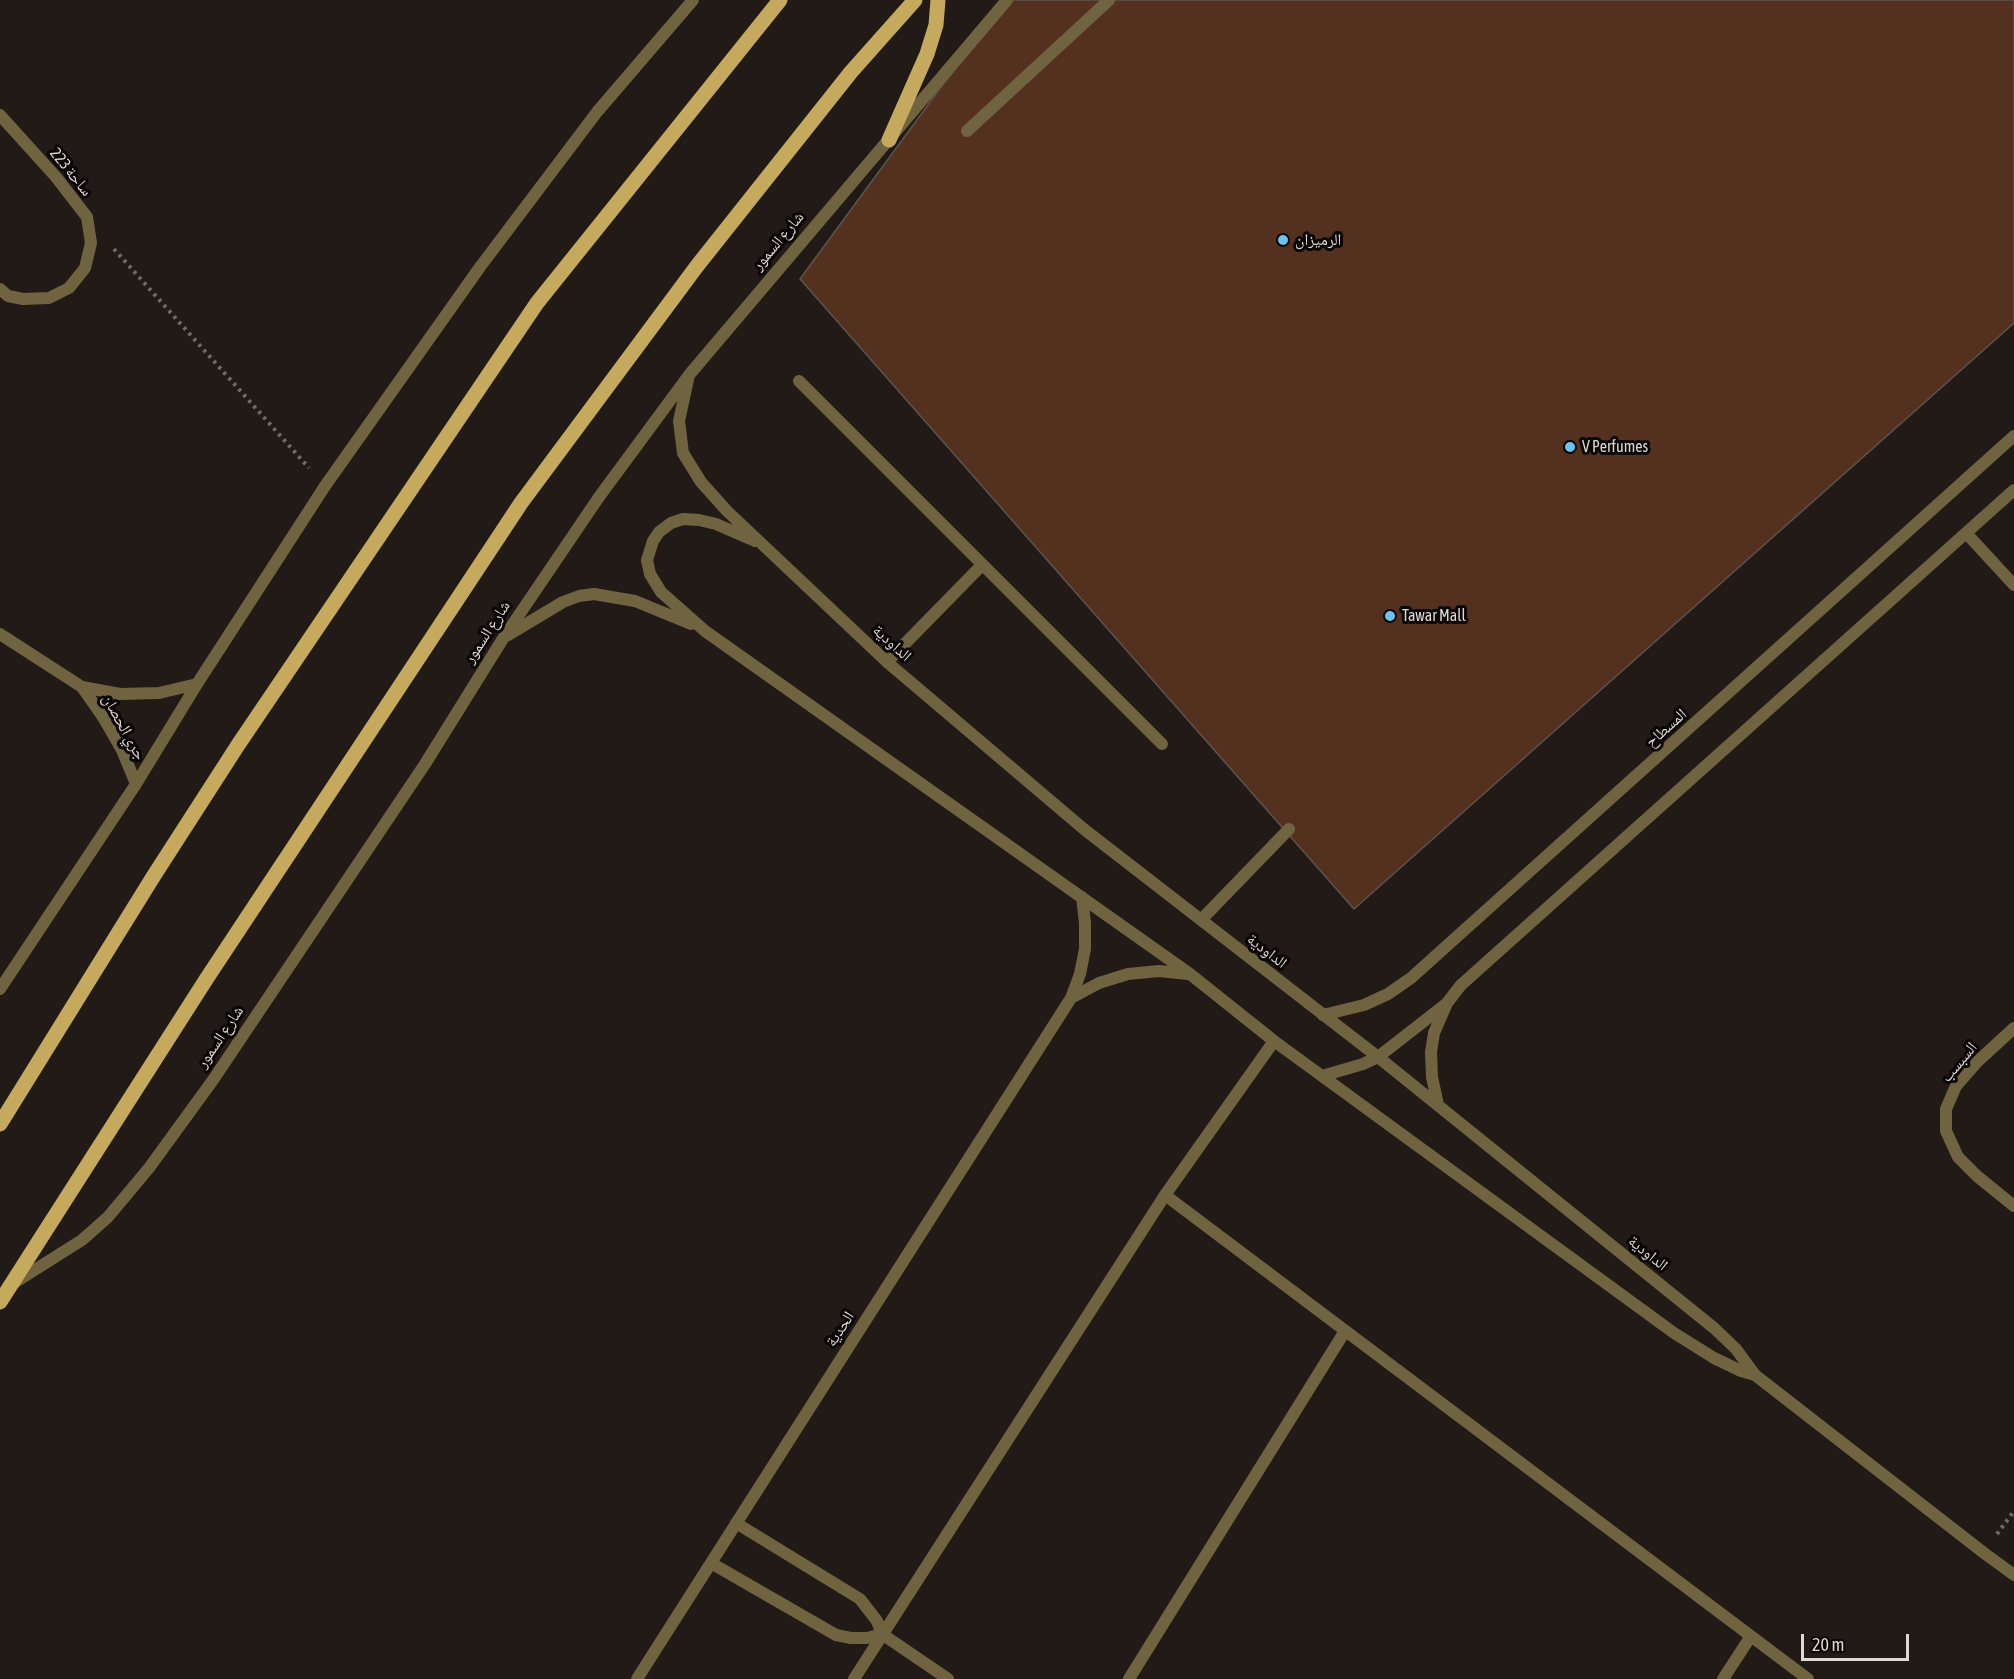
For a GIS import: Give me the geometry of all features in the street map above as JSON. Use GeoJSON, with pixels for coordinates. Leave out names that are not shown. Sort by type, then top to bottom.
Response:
{"type":"FeatureCollection","features":[{"type":"Feature","properties":{"kind":"main road"},"geometry":{"type":"LineString","coordinates":[[0,1124],[238,745],[537,303],[780,0]]}},
{"type":"Feature","properties":{"kind":"main road","name":"شارع السمور"},"geometry":{"type":"LineString","coordinates":[[0,1302],[213,968],[521,503],[697,266],[851,72],[915,0]]}},
{"type":"Feature","properties":{"kind":"main road"},"geometry":{"type":"LineString","coordinates":[[889,140],[927,54],[936,25],[938,0]]}},
{"type":"Feature","properties":{"kind":"street"},"geometry":{"type":"LineString","coordinates":[[0,988],[136,784],[197,684],[325,486],[480,267],[597,112],[693,0]]}},
{"type":"Feature","properties":{"kind":"street","name":"شارع السمور"},"geometry":{"type":"LineString","coordinates":[[11,1286],[82,1240],[108,1217],[149,1168],[213,1080],[412,784],[504,637],[599,497],[689,375],[1007,0]]}},
{"type":"Feature","properties":{"kind":"street"},"geometry":{"type":"LineString","coordinates":[[967,131],[1109,0]]}},
{"type":"Feature","properties":{"kind":"street","name":"ساحة 223"},"geometry":{"type":"LineString","coordinates":[[0,115],[56,177],[87,217],[91,243],[85,268],[69,288],[49,298],[23,299],[8,296],[0,289]]}},
{"type":"Feature","properties":{"kind":"street","name":"الداودية"},"geometry":{"type":"LineString","coordinates":[[689,375],[679,421],[683,453],[700,482],[727,511],[887,662],[1085,830],[1378,1057],[1726,1338],[1755,1374],[2014,1575]]}},
{"type":"Feature","properties":{"kind":"street"},"geometry":{"type":"LineString","coordinates":[[799,381],[1162,744]]}},
{"type":"Feature","properties":{"kind":"street","name":"المسطاح"},"geometry":{"type":"LineString","coordinates":[[1323,1015],[1364,1005],[1388,994],[1411,978],[2014,436]]}},
{"type":"Feature","properties":{"kind":"street"},"geometry":{"type":"LineString","coordinates":[[1322,1076],[1344,1071],[1378,1057],[1447,1003],[1461,985],[2014,490]]}},
{"type":"Feature","properties":{"kind":"street","name":"الداودية"},"geometry":{"type":"LineString","coordinates":[[764,545],[716,524],[683,519],[671,523],[659,532],[653,541],[647,560],[650,574],[661,592],[705,631],[1190,974],[1274,1041],[1674,1333],[1714,1358],[1741,1371],[1755,1374]]}},
{"type":"Feature","properties":{"kind":"street"},"geometry":{"type":"LineString","coordinates":[[1967,534],[2014,585]]}},
{"type":"Feature","properties":{"kind":"street"},"geometry":{"type":"LineString","coordinates":[[887,662],[982,565]]}},
{"type":"Feature","properties":{"kind":"street","name":"الداودية"},"geometry":{"type":"LineString","coordinates":[[504,637],[564,602],[579,596],[594,594],[635,601],[677,617],[705,631]]}},
{"type":"Feature","properties":{"kind":"street","name":"جري الحصان"},"geometry":{"type":"LineString","coordinates":[[0,634],[82,687],[120,694],[159,693],[197,684]]}},
{"type":"Feature","properties":{"kind":"street","name":"جري الحصان"},"geometry":{"type":"LineString","coordinates":[[82,687],[112,733],[136,784]]}},
{"type":"Feature","properties":{"kind":"street"},"geometry":{"type":"LineString","coordinates":[[1201,920],[1289,829]]}},
{"type":"Feature","properties":{"kind":"street","name":"الحدية"},"geometry":{"type":"LineString","coordinates":[[637,1679],[1071,998],[1080,974],[1085,949],[1082,897]]}},
{"type":"Feature","properties":{"kind":"street","name":"الحدية"},"geometry":{"type":"LineString","coordinates":[[1071,998],[1099,983],[1128,974],[1159,971],[1190,974]]}},
{"type":"Feature","properties":{"kind":"street"},"geometry":{"type":"LineString","coordinates":[[1438,1105],[1432,1077],[1431,1052],[1434,1033],[1447,1003]]}},
{"type":"Feature","properties":{"kind":"street","name":"السبسب"},"geometry":{"type":"LineString","coordinates":[[2014,1028],[1977,1062],[1956,1086],[1946,1109],[1946,1131],[1958,1156],[1977,1176],[2014,1206]]}},
{"type":"Feature","properties":{"kind":"street"},"geometry":{"type":"LineString","coordinates":[[854,1679],[1165,1195],[1274,1041]]}},
{"type":"Feature","properties":{"kind":"street"},"geometry":{"type":"LineString","coordinates":[[1165,1195],[1808,1679]]}},
{"type":"Feature","properties":{"kind":"street"},"geometry":{"type":"LineString","coordinates":[[1129,1679],[1345,1330]]}},
{"type":"Feature","properties":{"kind":"street"},"geometry":{"type":"LineString","coordinates":[[736,1523],[860,1599],[877,1621],[882,1634],[948,1679]]}},
{"type":"Feature","properties":{"kind":"street"},"geometry":{"type":"LineString","coordinates":[[711,1563],[836,1635],[859,1638],[882,1634]]}},
{"type":"Feature","properties":{"kind":"street"},"geometry":{"type":"LineString","coordinates":[[1723,1679],[1751,1636]]}},
{"type":"Feature","properties":{"kind":"path"},"geometry":{"type":"LineString","coordinates":[[87,217],[325,486]]}},
{"type":"Feature","properties":{"kind":"building","name":"Tawar Mall"},"geometry":{"type":"Polygon","coordinates":[[[1005,0],[2014,0],[2014,323],[1354,909],[800,279],[1005,0]]]}},
{"type":"Feature","properties":{"kind":"place","name":"الرميزان"},"geometry":{"type":"Point","coordinates":[1283,240]}},
{"type":"Feature","properties":{"kind":"place","name":"V Perfumes"},"geometry":{"type":"Point","coordinates":[1570,447]}},
{"type":"Feature","properties":{"kind":"place","name":"Tawar Mall"},"geometry":{"type":"Point","coordinates":[1390,616]}}]}
